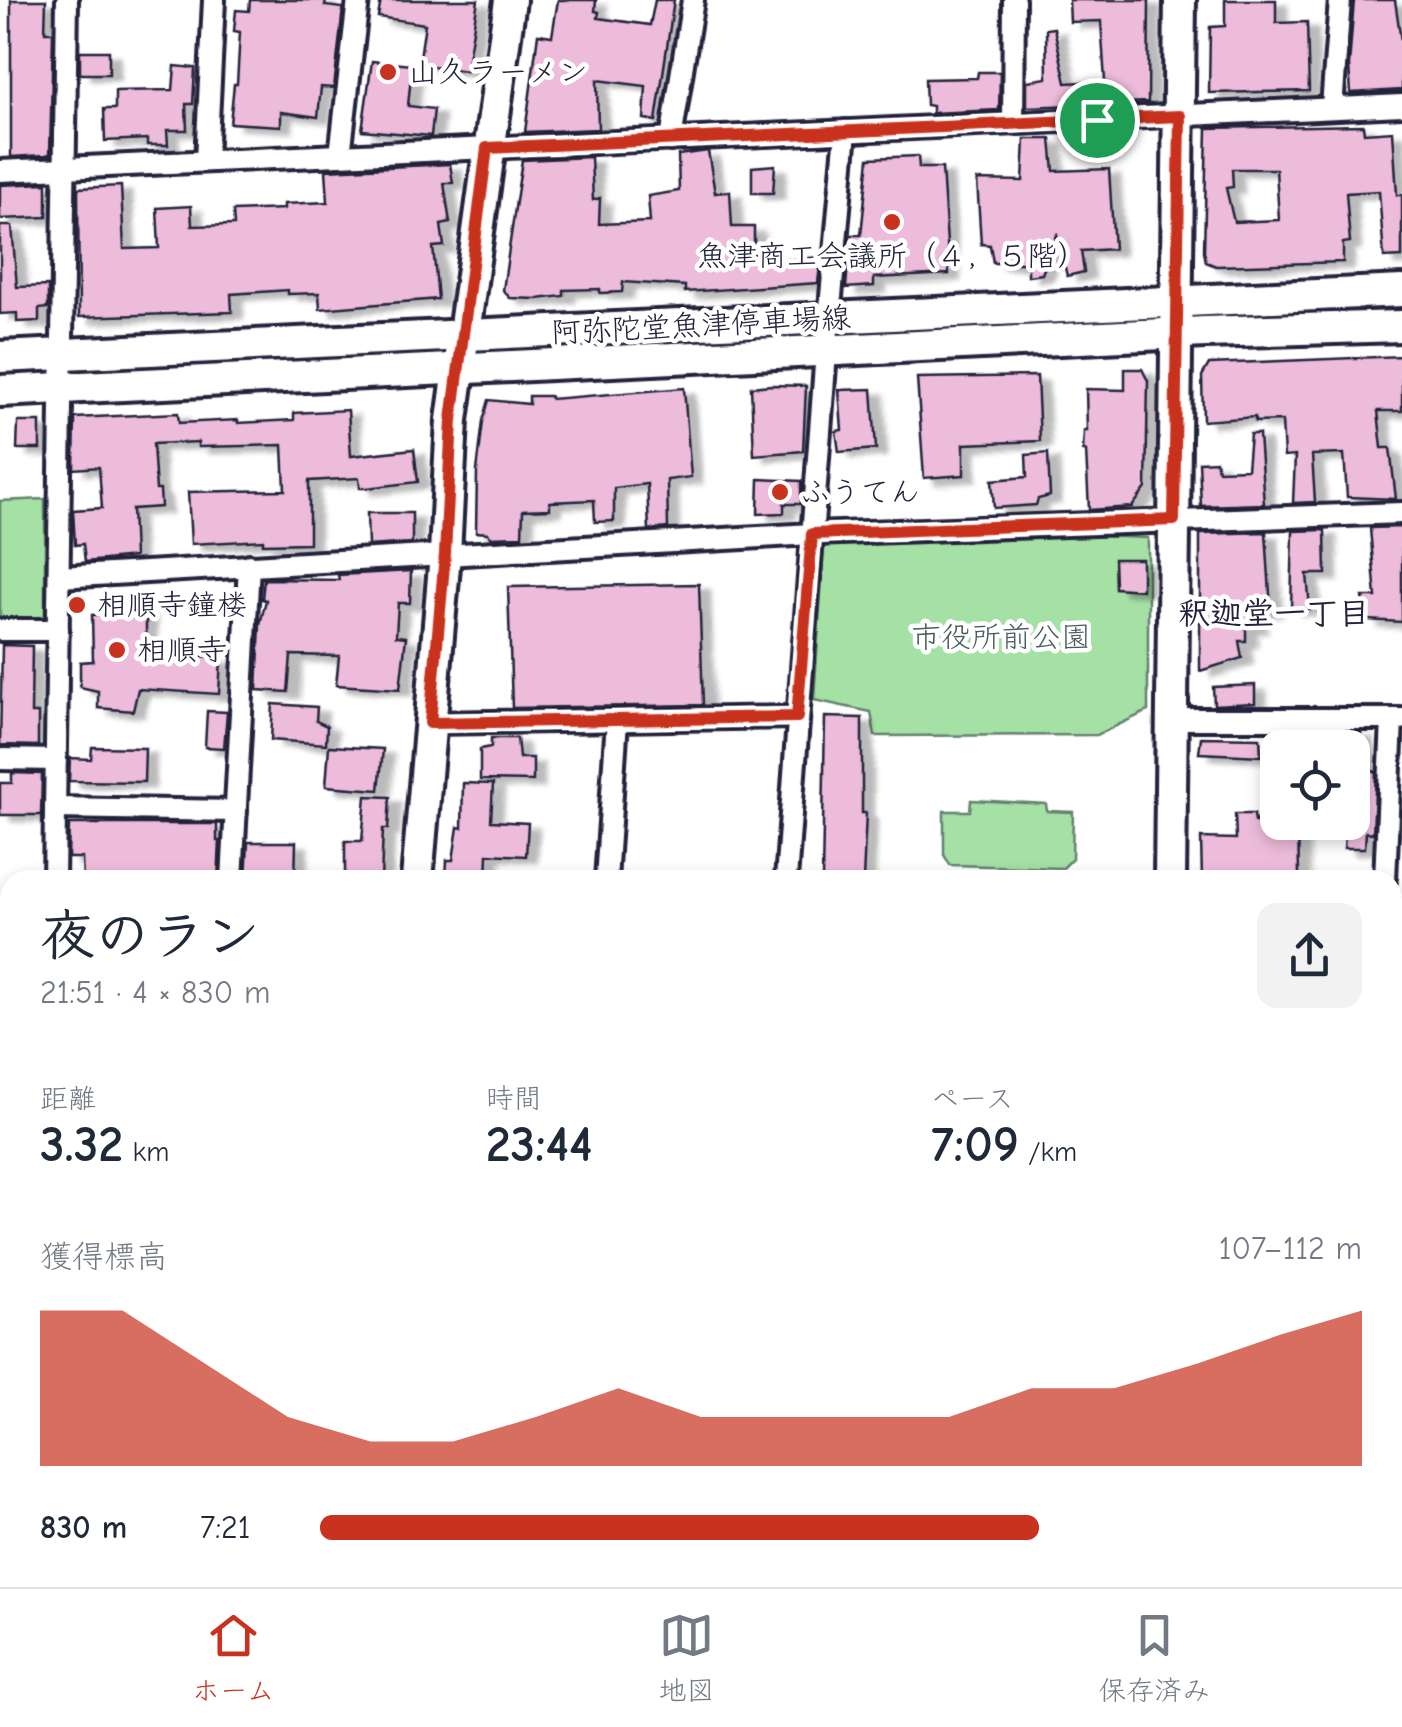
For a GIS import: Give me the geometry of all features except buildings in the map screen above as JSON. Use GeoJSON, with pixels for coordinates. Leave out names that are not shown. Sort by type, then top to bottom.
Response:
{"type":"FeatureCollection","features":[{"type":"Feature","properties":{"kind":"main road"},"geometry":{"type":"LineString","coordinates":[[419,870],[452,420],[510,0]]}},
{"type":"Feature","properties":{"kind":"main road"},"geometry":{"type":"LineString","coordinates":[[1170,870],[1180,0]]}},
{"type":"Feature","properties":{"kind":"main road","name":"阿弥陀堂魚津停車場線"},"geometry":{"type":"LineString","coordinates":[[0,357],[1402,291]]}},
{"type":"Feature","properties":{"kind":"main road","name":"阿弥陀堂魚津停車場線"},"geometry":{"type":"LineString","coordinates":[[0,391],[1402,326]]}},
{"type":"Feature","properties":{"kind":"street"},"geometry":{"type":"LineString","coordinates":[[54,870],[67,0]]}},
{"type":"Feature","properties":{"kind":"street"},"geometry":{"type":"LineString","coordinates":[[206,162],[214,0]]}},
{"type":"Feature","properties":{"kind":"street"},"geometry":{"type":"LineString","coordinates":[[340,155],[358,0]]}},
{"type":"Feature","properties":{"kind":"street"},"geometry":{"type":"LineString","coordinates":[[671,140],[693,0]]}},
{"type":"Feature","properties":{"kind":"street"},"geometry":{"type":"LineString","coordinates":[[1013,124],[1014,0]]}},
{"type":"Feature","properties":{"kind":"street"},"geometry":{"type":"LineString","coordinates":[[1332,108],[1340,0]]}},
{"type":"Feature","properties":{"kind":"street"},"geometry":{"type":"LineString","coordinates":[[0,171],[1402,105]]}},
{"type":"Feature","properties":{"kind":"street"},"geometry":{"type":"LineString","coordinates":[[787,870],[846,131]]}},
{"type":"Feature","properties":{"kind":"street"},"geometry":{"type":"LineString","coordinates":[[59,577],[812,534],[1402,513]]}},
{"type":"Feature","properties":{"kind":"street"},"geometry":{"type":"LineString","coordinates":[[233,870],[250,565]]}},
{"type":"Feature","properties":{"kind":"street"},"geometry":{"type":"LineString","coordinates":[[0,630],[58,630]]}},
{"type":"Feature","properties":{"kind":"street"},"geometry":{"type":"LineString","coordinates":[[430,723],[797,717]]}},
{"type":"Feature","properties":{"kind":"street"},"geometry":{"type":"LineString","coordinates":[[1172,719],[1397,720],[1386,870]]}},
{"type":"Feature","properties":{"kind":"street"},"geometry":{"type":"LineString","coordinates":[[607,870],[617,720]]}},
{"type":"Feature","properties":{"kind":"street"},"geometry":{"type":"LineString","coordinates":[[0,759],[56,760]]}},
{"type":"Feature","properties":{"kind":"street"},"geometry":{"type":"LineString","coordinates":[[55,808],[236,811]]}},
{"type":"Feature","properties":{"kind":"green space"},"geometry":{"type":"Polygon","coordinates":[[[267,353],[300,358],[409,353],[409,361],[85,375],[84,363],[267,353]]]}},
{"type":"Feature","properties":{"kind":"green space"},"geometry":{"type":"Polygon","coordinates":[[[45,499],[45,615],[38,619],[0,619],[0,501],[45,499]]]}},
{"type":"Feature","properties":{"kind":"green space","name":"市役所前公園"},"geometry":{"type":"Polygon","coordinates":[[[1094,536],[1148,538],[1148,711],[1097,735],[875,736],[871,712],[814,700],[824,545],[1094,536]]]}},
{"type":"Feature","properties":{"kind":"green space"},"geometry":{"type":"Polygon","coordinates":[[[971,800],[1046,804],[1047,811],[1073,812],[1072,859],[1063,868],[950,865],[944,855],[944,811],[970,811],[971,800]]]}},
{"type":"Feature","properties":{"kind":"place","name":"山久ラーメン"},"geometry":{"type":"Point","coordinates":[388,72]}},
{"type":"Feature","properties":{"kind":"place","name":"魚津商工会議所（４，５階）"},"geometry":{"type":"Point","coordinates":[892,222]}},
{"type":"Feature","properties":{"kind":"place","name":"ふうてん"},"geometry":{"type":"Point","coordinates":[780,492]}},
{"type":"Feature","properties":{"kind":"place","name":"相順寺鐘楼"},"geometry":{"type":"Point","coordinates":[77,605]}},
{"type":"Feature","properties":{"kind":"place","name":"相順寺"},"geometry":{"type":"Point","coordinates":[117,650]}},
{"type":"Feature","properties":{"kind":"district","name":"釈迦堂一丁目"},"geometry":{"type":"Point","coordinates":[1274,613]}},
{"type":"Feature","properties":{"kind":"route"},"geometry":{"type":"LineString","coordinates":[[1180,116],[1174,520],[812,534],[797,717],[430,723],[452,420],[487,148],[1097,120],[1180,116]]}}]}
